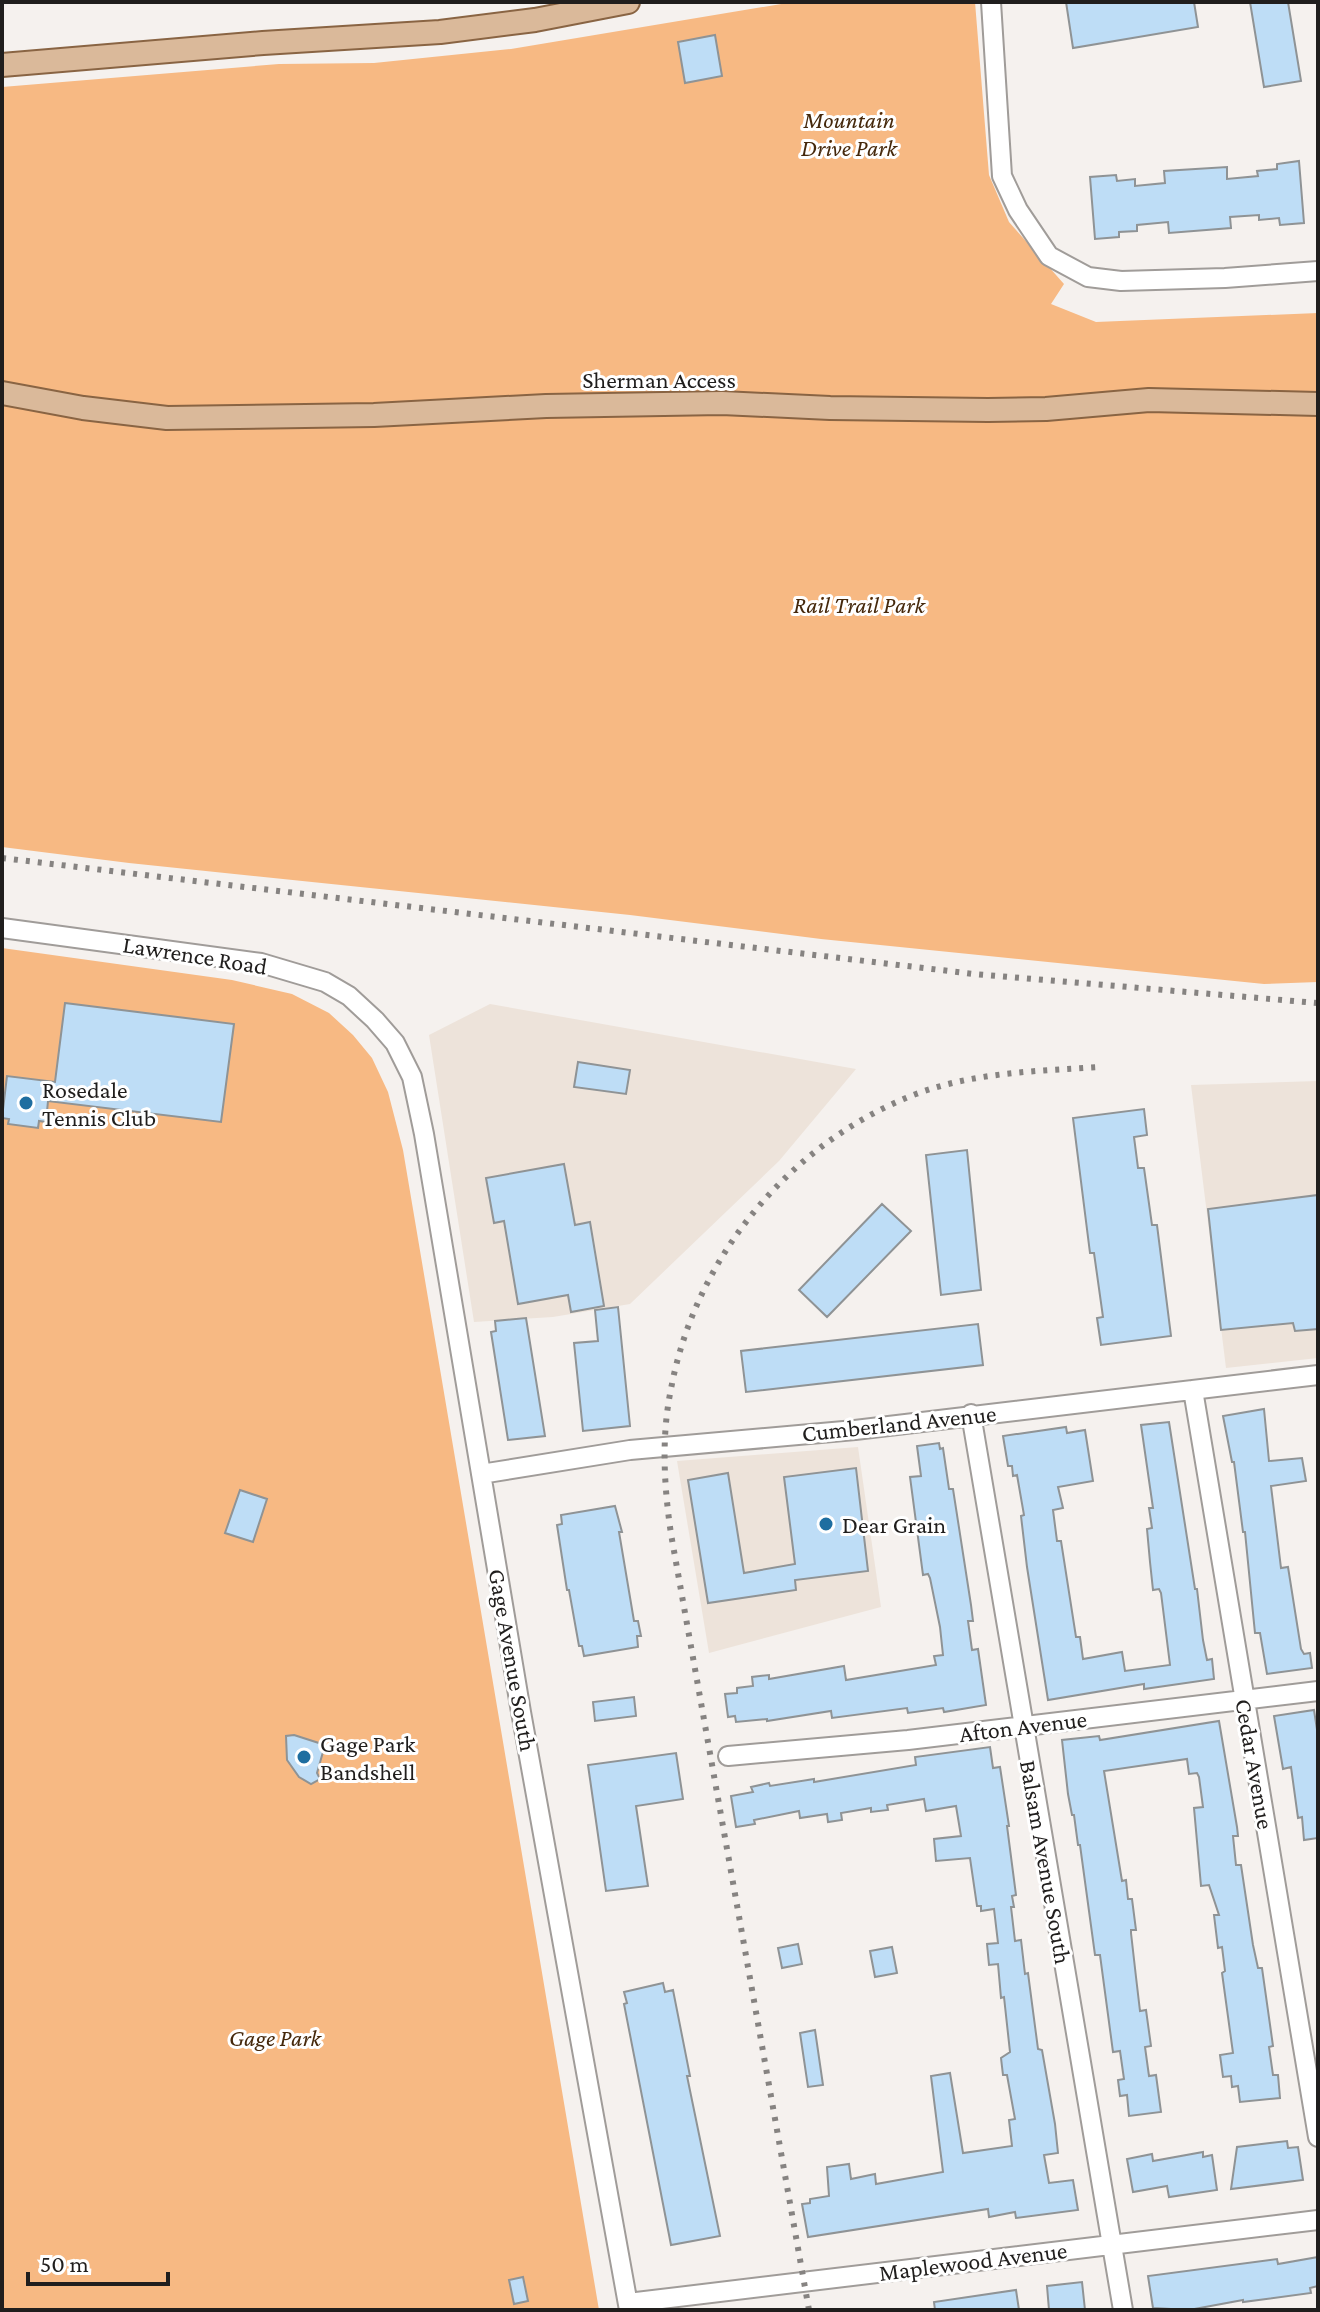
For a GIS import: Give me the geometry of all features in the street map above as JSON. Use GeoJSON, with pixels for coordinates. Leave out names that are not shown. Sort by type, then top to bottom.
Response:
{"type":"FeatureCollection","features":[{"type":"Feature","properties":{"kind":"main road"},"geometry":{"type":"LineString","coordinates":[[2,65],[440,32],[535,20],[628,2]]}},
{"type":"Feature","properties":{"kind":"main road","name":"Sherman Access"},"geometry":{"type":"LineString","coordinates":[[2,393],[83,408],[167,418],[374,415],[546,406],[722,403],[988,410],[1046,409],[1149,400],[1318,404]]}},
{"type":"Feature","properties":{"kind":"street"},"geometry":{"type":"LineString","coordinates":[[991,2],[1002,176],[1018,210],[1049,256],[1088,277],[1121,281],[1318,271]]}},
{"type":"Feature","properties":{"kind":"street","name":"Lawrence Road"},"geometry":{"type":"LineString","coordinates":[[2,928],[261,963],[325,982],[349,996],[375,1020]]}},
{"type":"Feature","properties":{"kind":"street","name":"Gage Avenue South"},"geometry":{"type":"LineString","coordinates":[[375,1020],[395,1043],[412,1077],[424,1134],[628,2306]]}},
{"type":"Feature","properties":{"kind":"street","name":"Cumberland Avenue"},"geometry":{"type":"LineString","coordinates":[[481,1474],[630,1450],[855,1430],[1318,1375]]}},
{"type":"Feature","properties":{"kind":"street","name":"Cedar Avenue"},"geometry":{"type":"LineString","coordinates":[[1193,1390],[1318,2137]]}},
{"type":"Feature","properties":{"kind":"street","name":"Balsam Avenue South"},"geometry":{"type":"LineString","coordinates":[[971,1414],[1123,2310]]}},
{"type":"Feature","properties":{"kind":"street","name":"Afton Avenue"},"geometry":{"type":"LineString","coordinates":[[728,1756],[908,1740],[1318,1691]]}},
{"type":"Feature","properties":{"kind":"street","name":"Maplewood Avenue"},"geometry":{"type":"LineString","coordinates":[[628,2306],[1318,2220]]}},
{"type":"Feature","properties":{"kind":"shaded area"},"geometry":{"type":"Polygon","coordinates":[[[490,1004],[856,1069],[779,1161],[630,1304],[553,1317],[474,1322],[429,1035],[490,1004]]]}},
{"type":"Feature","properties":{"kind":"shaded area"},"geometry":{"type":"Polygon","coordinates":[[[1318,1081],[1318,1358],[1226,1368],[1191,1085],[1318,1081]]]}},
{"type":"Feature","properties":{"kind":"shaded area"},"geometry":{"type":"Polygon","coordinates":[[[858,1447],[881,1607],[709,1653],[677,1461],[858,1447]]]}},
{"type":"Feature","properties":{"kind":"green space","name":"Rail Trail Park"},"geometry":{"type":"Polygon","coordinates":[[[793,2],[975,2],[989,175],[1009,222],[1064,284],[1051,304],[1096,322],[1318,313],[1318,982],[1264,984],[821,939],[630,915],[2,847],[2,87],[279,64],[374,63],[511,49],[793,2]]]}},
{"type":"Feature","properties":{"kind":"green space","name":"Gage Park"},"geometry":{"type":"Polygon","coordinates":[[[2,948],[232,980],[292,994],[329,1013],[353,1035],[372,1058],[388,1092],[403,1150],[599,2310],[2,2310],[2,948]]]}},
{"type":"Feature","properties":{"kind":"building"},"geometry":{"type":"Polygon","coordinates":[[[1066,2],[1194,2],[1198,27],[1073,48],[1066,2]]]}},
{"type":"Feature","properties":{"kind":"building"},"geometry":{"type":"Polygon","coordinates":[[[1250,2],[1288,2],[1301,81],[1264,87],[1250,2]]]}},
{"type":"Feature","properties":{"kind":"building"},"geometry":{"type":"Polygon","coordinates":[[[715,35],[722,76],[685,83],[678,42],[715,35]]]}},
{"type":"Feature","properties":{"kind":"building"},"geometry":{"type":"Polygon","coordinates":[[[1299,161],[1304,223],[1280,225],[1279,218],[1259,220],[1259,215],[1230,217],[1231,228],[1169,233],[1168,222],[1137,225],[1137,231],[1119,232],[1119,237],[1095,239],[1090,177],[1116,175],[1117,181],[1135,179],[1135,186],[1165,183],[1164,171],[1227,167],[1227,179],[1258,176],[1257,171],[1277,169],[1277,164],[1299,161]]]}},
{"type":"Feature","properties":{"kind":"building"},"geometry":{"type":"Polygon","coordinates":[[[65,1003],[234,1024],[221,1122],[48,1101],[46,1122],[39,1121],[38,1128],[8,1124],[9,1119],[2,1118],[7,1076],[55,1082],[65,1003]]]}},
{"type":"Feature","properties":{"kind":"building"},"geometry":{"type":"Polygon","coordinates":[[[578,1062],[630,1070],[626,1094],[574,1087],[578,1062]]]}},
{"type":"Feature","properties":{"kind":"building"},"geometry":{"type":"Polygon","coordinates":[[[1144,1109],[1147,1135],[1134,1137],[1138,1168],[1144,1168],[1152,1225],[1157,1225],[1171,1336],[1101,1345],[1097,1318],[1103,1317],[1094,1253],[1090,1253],[1073,1118],[1144,1109]]]}},
{"type":"Feature","properties":{"kind":"building"},"geometry":{"type":"Polygon","coordinates":[[[967,1150],[981,1290],[941,1295],[926,1155],[967,1150]]]}},
{"type":"Feature","properties":{"kind":"building"},"geometry":{"type":"Polygon","coordinates":[[[564,1164],[575,1225],[590,1222],[604,1306],[571,1312],[568,1295],[518,1304],[504,1221],[494,1223],[486,1178],[564,1164]]]}},
{"type":"Feature","properties":{"kind":"building"},"geometry":{"type":"Polygon","coordinates":[[[1318,1195],[1318,1329],[1295,1331],[1293,1323],[1221,1330],[1208,1209],[1318,1195]]]}},
{"type":"Feature","properties":{"kind":"building"},"geometry":{"type":"Polygon","coordinates":[[[882,1204],[911,1231],[827,1317],[799,1290],[882,1204]]]}},
{"type":"Feature","properties":{"kind":"building"},"geometry":{"type":"Polygon","coordinates":[[[618,1307],[630,1426],[583,1431],[574,1343],[598,1341],[595,1310],[618,1307]]]}},
{"type":"Feature","properties":{"kind":"building"},"geometry":{"type":"Polygon","coordinates":[[[526,1318],[545,1436],[508,1440],[491,1332],[496,1331],[495,1321],[526,1318]]]}},
{"type":"Feature","properties":{"kind":"building"},"geometry":{"type":"Polygon","coordinates":[[[978,1324],[983,1365],[746,1392],[741,1351],[978,1324]]]}},
{"type":"Feature","properties":{"kind":"building"},"geometry":{"type":"Polygon","coordinates":[[[1264,1409],[1269,1461],[1302,1458],[1306,1481],[1271,1486],[1281,1568],[1288,1567],[1301,1649],[1304,1654],[1310,1653],[1312,1668],[1267,1674],[1260,1633],[1255,1633],[1245,1532],[1223,1416],[1264,1409]]]}},
{"type":"Feature","properties":{"kind":"building"},"geometry":{"type":"Polygon","coordinates":[[[1169,1422],[1203,1640],[1207,1660],[1212,1659],[1214,1679],[1144,1689],[1144,1684],[1048,1700],[1027,1567],[1021,1516],[1024,1515],[1017,1475],[1013,1476],[1012,1466],[1008,1466],[1003,1436],[1066,1427],[1067,1433],[1085,1430],[1093,1481],[1058,1487],[1063,1508],[1053,1510],[1057,1541],[1061,1541],[1076,1637],[1080,1637],[1083,1659],[1122,1652],[1125,1671],[1170,1665],[1161,1593],[1159,1589],[1153,1590],[1147,1529],[1152,1528],[1149,1508],[1153,1508],[1141,1425],[1169,1422]]]}},
{"type":"Feature","properties":{"kind":"building"},"geometry":{"type":"Polygon","coordinates":[[[939,1443],[940,1449],[943,1448],[949,1489],[953,1489],[973,1621],[968,1621],[972,1650],[978,1649],[986,1705],[944,1712],[943,1708],[908,1713],[907,1708],[832,1718],[831,1711],[767,1721],[736,1722],[735,1716],[728,1717],[725,1694],[737,1693],[737,1688],[753,1686],[752,1677],[769,1675],[769,1679],[844,1666],[846,1680],[936,1665],[934,1656],[943,1655],[940,1627],[930,1578],[928,1574],[923,1575],[910,1477],[921,1476],[917,1446],[939,1443]]]}},
{"type":"Feature","properties":{"kind":"building"},"geometry":{"type":"Polygon","coordinates":[[[856,1468],[868,1571],[795,1580],[796,1590],[708,1603],[688,1480],[728,1473],[744,1573],[795,1564],[784,1477],[856,1468]]]}},
{"type":"Feature","properties":{"kind":"building"},"geometry":{"type":"Polygon","coordinates":[[[240,1490],[267,1499],[253,1542],[225,1533],[240,1490]]]}},
{"type":"Feature","properties":{"kind":"building"},"geometry":{"type":"Polygon","coordinates":[[[615,1506],[622,1532],[619,1532],[634,1621],[638,1621],[641,1636],[637,1636],[638,1647],[584,1656],[567,1590],[557,1525],[562,1524],[561,1515],[615,1506]]]}},
{"type":"Feature","properties":{"kind":"building"},"geometry":{"type":"Polygon","coordinates":[[[634,1697],[636,1716],[595,1721],[593,1702],[634,1697]]]}},
{"type":"Feature","properties":{"kind":"building"},"geometry":{"type":"Polygon","coordinates":[[[1314,1710],[1318,1736],[1318,1838],[1304,1840],[1291,1767],[1283,1769],[1274,1716],[1314,1710]]]}},
{"type":"Feature","properties":{"kind":"building"},"geometry":{"type":"Polygon","coordinates":[[[1219,1721],[1237,1827],[1238,1836],[1233,1836],[1236,1865],[1241,1865],[1253,1945],[1258,1968],[1262,1968],[1273,2046],[1269,2047],[1273,2075],[1278,2075],[1280,2098],[1240,2102],[1238,2086],[1232,2087],[1231,2076],[1223,2077],[1220,2055],[1233,2053],[1222,1973],[1225,1971],[1222,1947],[1218,1948],[1214,1915],[1219,1915],[1209,1885],[1201,1886],[1194,1808],[1203,1807],[1199,1777],[1197,1773],[1189,1774],[1187,1759],[1104,1771],[1122,1881],[1126,1880],[1128,1899],[1132,1899],[1136,1930],[1131,1930],[1131,1933],[1140,2011],[1146,2010],[1151,2046],[1145,2047],[1149,2076],[1156,2075],[1161,2112],[1129,2116],[1127,2095],[1120,2096],[1118,2080],[1124,2079],[1120,2051],[1113,2052],[1100,1955],[1095,1955],[1062,1740],[1099,1736],[1100,1740],[1219,1721]]]}},
{"type":"Feature","properties":{"kind":"building","name":"Gage Park Bandshell"},"geometry":{"type":"Polygon","coordinates":[[[294,1735],[325,1745],[317,1773],[320,1779],[311,1784],[299,1777],[287,1760],[286,1736],[294,1735]]]}},
{"type":"Feature","properties":{"kind":"building"},"geometry":{"type":"Polygon","coordinates":[[[990,1747],[993,1768],[1000,1767],[1009,1826],[1016,1895],[1012,1896],[1014,1907],[1011,1907],[1015,1941],[1021,1940],[1038,2049],[1042,2050],[1055,2124],[1058,2153],[1044,2155],[1049,2183],[1073,2180],[1078,2210],[1016,2218],[1015,2212],[989,2217],[988,2209],[808,2237],[802,2204],[810,2203],[810,2199],[829,2196],[827,2167],[849,2164],[851,2179],[875,2174],[876,2184],[943,2172],[931,2076],[950,2073],[963,2153],[1012,2146],[1009,2120],[1015,2119],[1001,2058],[1010,2052],[1004,1997],[1001,1998],[998,1964],[989,1965],[987,1944],[998,1943],[994,1909],[981,1911],[981,1906],[977,1906],[970,1858],[936,1861],[934,1839],[961,1836],[956,1806],[926,1811],[924,1799],[887,1805],[888,1810],[871,1812],[871,1808],[841,1813],[842,1820],[828,1822],[827,1814],[800,1818],[799,1811],[736,1827],[731,1796],[753,1792],[751,1787],[769,1783],[770,1786],[814,1779],[814,1782],[916,1765],[915,1757],[990,1747]]]}},
{"type":"Feature","properties":{"kind":"building"},"geometry":{"type":"Polygon","coordinates":[[[676,1753],[683,1799],[636,1806],[648,1886],[606,1891],[588,1765],[676,1753]]]}},
{"type":"Feature","properties":{"kind":"building"},"geometry":{"type":"Polygon","coordinates":[[[798,1944],[802,1964],[782,1968],[778,1948],[798,1944]]]}},
{"type":"Feature","properties":{"kind":"building"},"geometry":{"type":"Polygon","coordinates":[[[892,1947],[897,1973],[875,1977],[870,1951],[892,1947]]]}},
{"type":"Feature","properties":{"kind":"building"},"geometry":{"type":"Polygon","coordinates":[[[663,1983],[665,1992],[673,1990],[720,2236],[671,2245],[624,2004],[627,2003],[624,1992],[663,1983]]]}},
{"type":"Feature","properties":{"kind":"building"},"geometry":{"type":"Polygon","coordinates":[[[815,2030],[823,2085],[808,2087],[800,2033],[815,2030]]]}},
{"type":"Feature","properties":{"kind":"building"},"geometry":{"type":"Polygon","coordinates":[[[1287,2141],[1288,2148],[1298,2147],[1303,2180],[1231,2189],[1237,2147],[1287,2141]]]}},
{"type":"Feature","properties":{"kind":"building"},"geometry":{"type":"Polygon","coordinates":[[[1203,2152],[1203,2157],[1212,2155],[1217,2190],[1169,2197],[1167,2186],[1133,2192],[1127,2159],[1152,2154],[1153,2161],[1203,2152]]]}},
{"type":"Feature","properties":{"kind":"building"},"geometry":{"type":"Polygon","coordinates":[[[1318,2257],[1318,2286],[1310,2288],[1311,2293],[1243,2300],[1189,2310],[1153,2308],[1148,2276],[1277,2259],[1278,2264],[1318,2257]]]}},
{"type":"Feature","properties":{"kind":"building"},"geometry":{"type":"Polygon","coordinates":[[[523,2277],[528,2301],[514,2304],[509,2280],[523,2277]]]}},
{"type":"Feature","properties":{"kind":"building"},"geometry":{"type":"Polygon","coordinates":[[[1082,2282],[1085,2310],[1049,2310],[1047,2286],[1082,2282]]]}},
{"type":"Feature","properties":{"kind":"building"},"geometry":{"type":"Polygon","coordinates":[[[1016,2290],[1019,2310],[935,2310],[934,2302],[1016,2290]]]}},
{"type":"Feature","properties":{"kind":"railway"},"geometry":{"type":"LineString","coordinates":[[2,858],[974,974],[1318,1003]]}},
{"type":"Feature","properties":{"kind":"railway"},"geometry":{"type":"LineString","coordinates":[[809,2310],[671,1534],[665,1462],[671,1389],[683,1341],[702,1294],[726,1251],[755,1210],[789,1174],[828,1142],[870,1115],[938,1087],[1007,1074],[1101,1067]]}},
{"type":"Feature","properties":{"kind":"place","name":"Rosedale Tennis Club"},"geometry":{"type":"Point","coordinates":[26,1103]}},
{"type":"Feature","properties":{"kind":"place","name":"Dear Grain"},"geometry":{"type":"Point","coordinates":[826,1524]}},
{"type":"Feature","properties":{"kind":"place","name":"Gage Park Bandshell"},"geometry":{"type":"Point","coordinates":[304,1757]}},
{"type":"Feature","properties":{"kind":"park label","name":"Mountain Drive Park"},"geometry":{"type":"Point","coordinates":[849,133]}}]}
